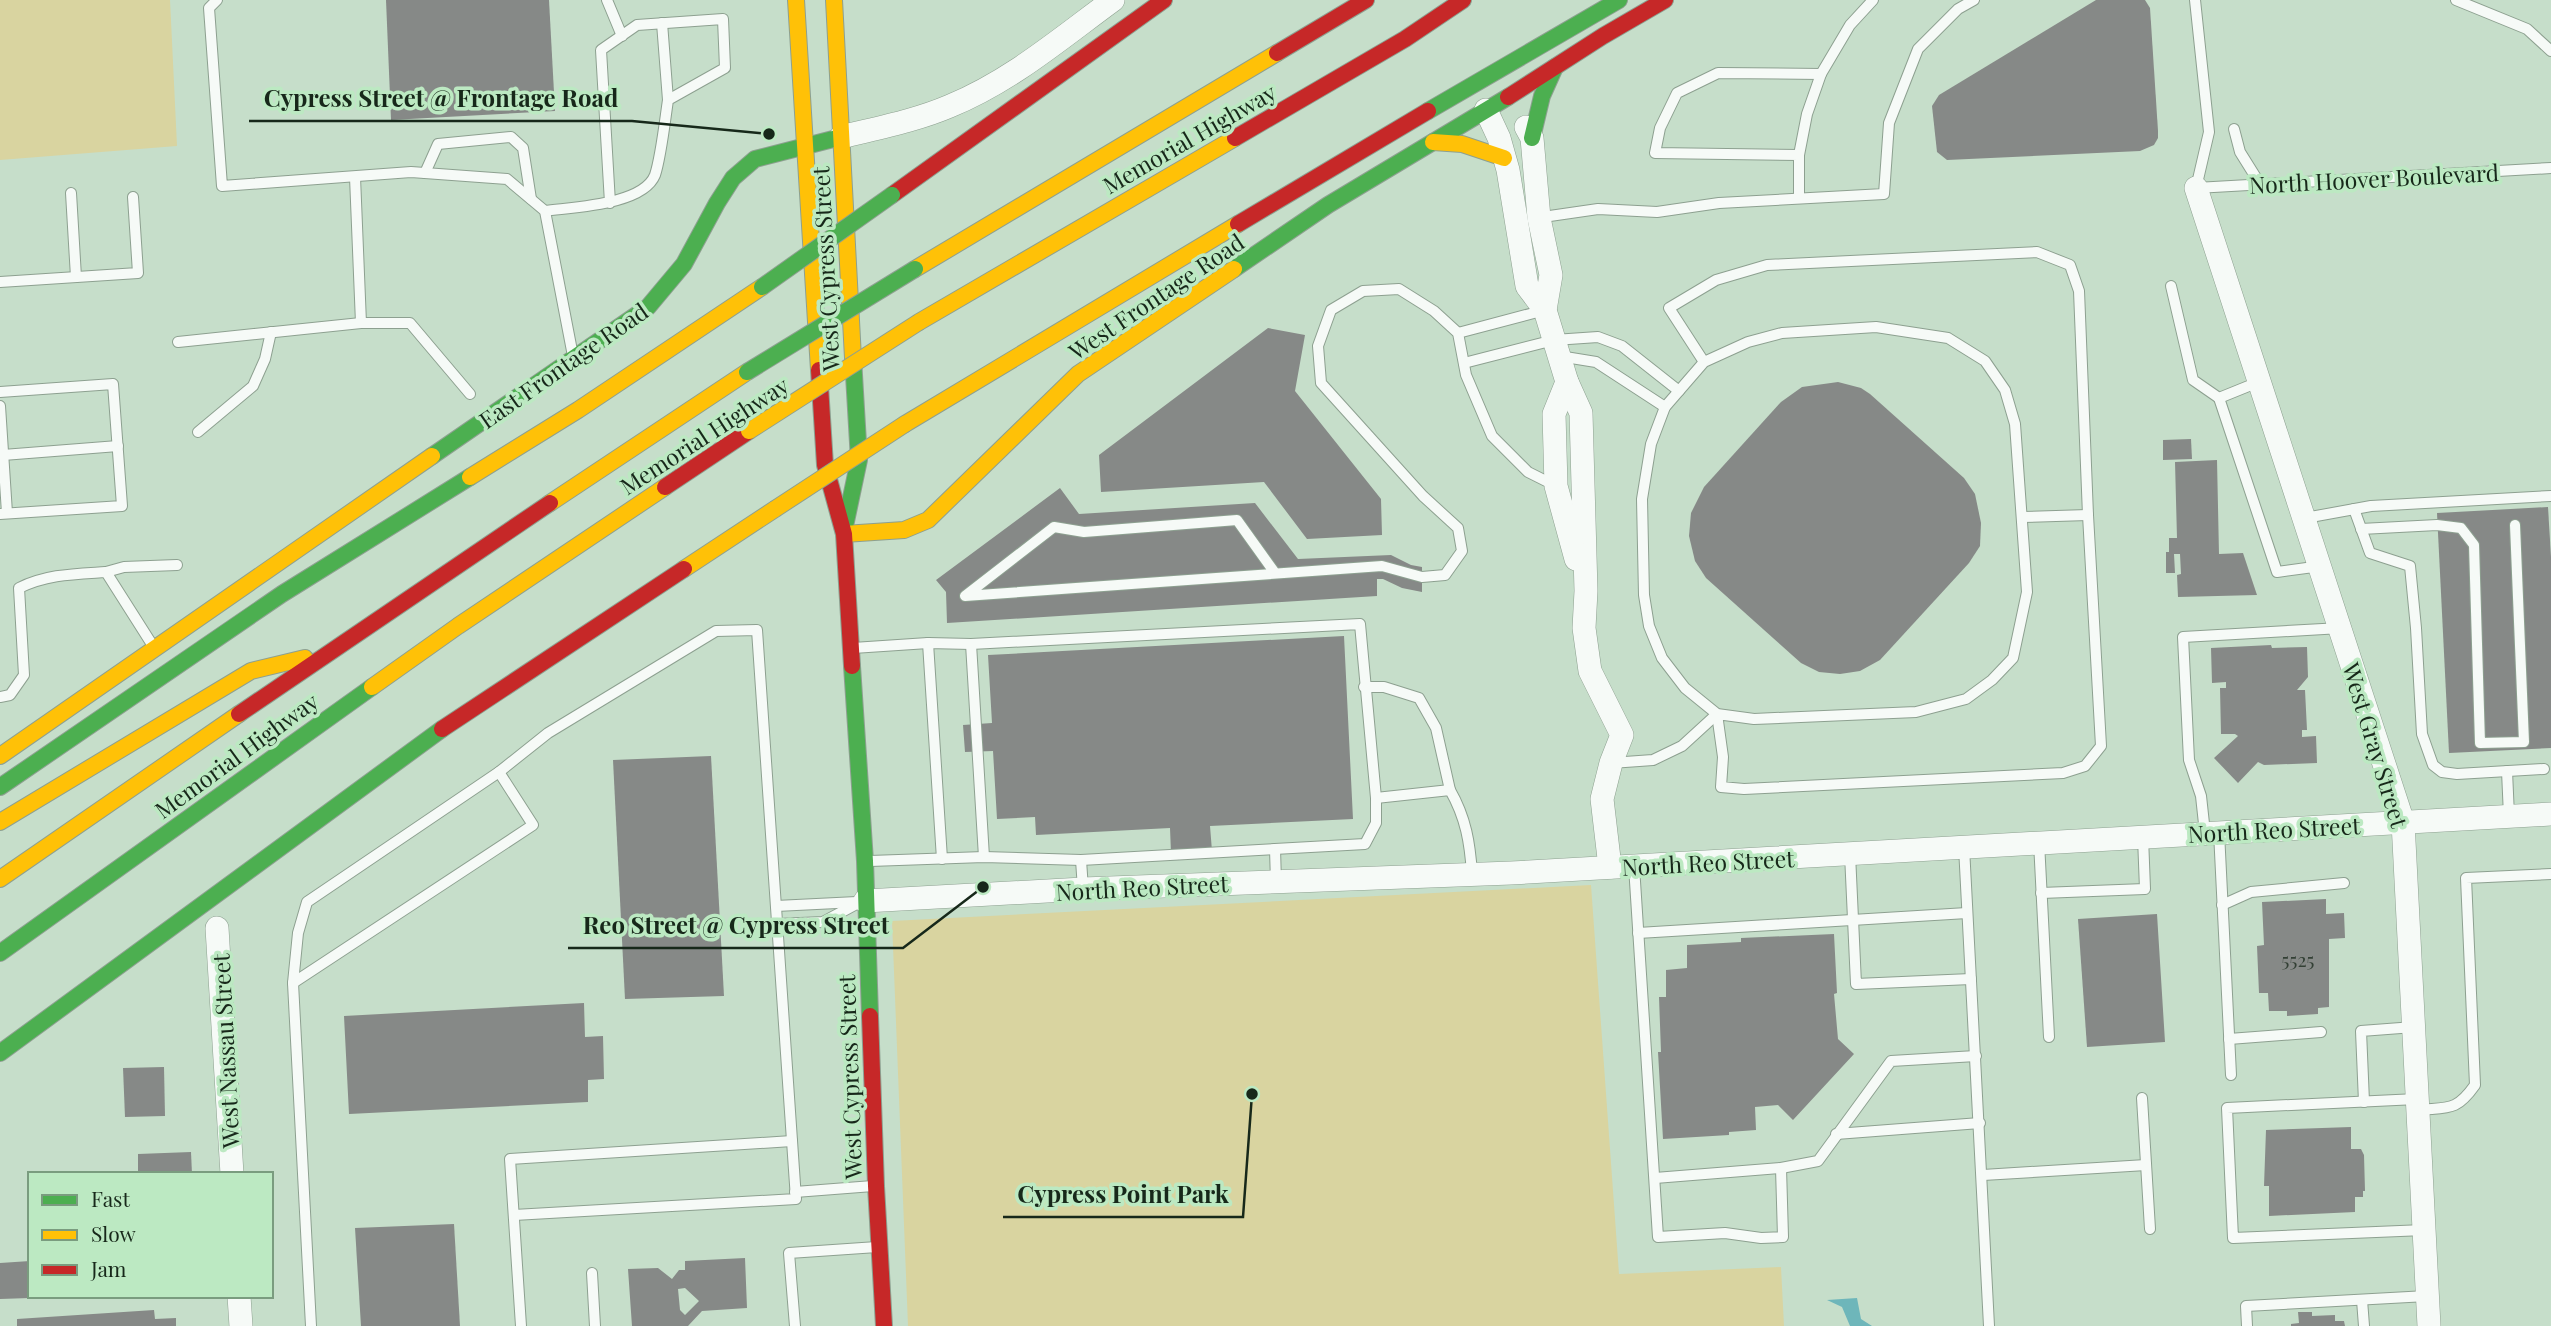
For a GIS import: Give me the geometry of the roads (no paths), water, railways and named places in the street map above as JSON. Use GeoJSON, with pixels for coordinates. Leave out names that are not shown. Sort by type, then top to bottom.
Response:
{"type":"FeatureCollection","features":[{"type":"Feature","properties":{"kind":"main road","name":"West Cypress Street"},"geometry":{"type":"LineString","coordinates":[[796,0],[825,466],[844,534],[865,861],[864,901],[884,1326]]}},
{"type":"Feature","properties":{"kind":"main road","name":"West Cypress Street"},"geometry":{"type":"LineString","coordinates":[[834,0],[859,460],[844,534]]}},
{"type":"Feature","properties":{"kind":"main road"},"geometry":{"type":"LineString","coordinates":[[0,787],[282,594],[578,410],[762,288],[1164,0]]}},
{"type":"Feature","properties":{"kind":"main road","name":"Memorial Highway"},"geometry":{"type":"LineString","coordinates":[[0,879],[327,652],[747,372],[1366,0]]}},
{"type":"Feature","properties":{"kind":"main road","name":"Memorial Highway"},"geometry":{"type":"LineString","coordinates":[[0,953],[458,626],[749,431],[919,322],[1405,39],[1464,0]]}},
{"type":"Feature","properties":{"kind":"main road"},"geometry":{"type":"LineString","coordinates":[[0,1053],[445,727],[775,509],[905,425],[1261,209],[1619,0]]}},
{"type":"Feature","properties":{"kind":"main road","name":"West Frontage Road"},"geometry":{"type":"LineString","coordinates":[[844,534],[904,530],[928,520],[1078,374],[1328,205],[1665,0]]}},
{"type":"Feature","properties":{"kind":"main road"},"geometry":{"type":"LineString","coordinates":[[1532,138],[1542,96],[1555,67]]}},
{"type":"Feature","properties":{"kind":"main road","name":"East Frontage Road"},"geometry":{"type":"LineString","coordinates":[[0,757],[648,307],[667,288],[689,257],[734,175],[744,164],[841,137]]}},
{"type":"Feature","properties":{"kind":"main road"},"geometry":{"type":"LineString","coordinates":[[1433,142],[1462,144],[1504,158]]}},
{"type":"Feature","properties":{"kind":"main road","name":"Memorial Highway"},"geometry":{"type":"LineString","coordinates":[[0,822],[251,671],[327,652]]}},
{"type":"Feature","properties":{"kind":"street","name":"East Frontage Road"},"geometry":{"type":"LineString","coordinates":[[841,137],[907,121],[949,107],[981,92],[1012,75],[1113,0]]}},
{"type":"Feature","properties":{"kind":"street"},"geometry":{"type":"LineString","coordinates":[[1508,97],[1532,138],[1528,219]]}},
{"type":"Feature","properties":{"kind":"street"},"geometry":{"type":"LineString","coordinates":[[1486,110],[1550,275],[1545,310],[1567,382],[1581,413],[1586,591],[1584,628],[1590,671],[1622,735],[1611,763],[1602,799],[1610,867]]}},
{"type":"Feature","properties":{"kind":"street","name":"West Gray Street"},"geometry":{"type":"LineString","coordinates":[[2196,188],[2403,822],[2429,1326]]}},
{"type":"Feature","properties":{"kind":"street"},"geometry":{"type":"LineString","coordinates":[[1567,382],[1554,414],[1556,486],[1586,591]]}},
{"type":"Feature","properties":{"kind":"street","name":"North Reo Street"},"geometry":{"type":"LineString","coordinates":[[864,901],[1634,866],[2551,814]]}},
{"type":"Feature","properties":{"kind":"street","name":"West Nassau Street"},"geometry":{"type":"LineString","coordinates":[[218,928],[232,1172]]}},
{"type":"Feature","properties":{"kind":"street"},"geometry":{"type":"LineString","coordinates":[[239,1298],[241,1326]]}},
{"type":"Feature","properties":{"kind":"lane"},"geometry":{"type":"LineString","coordinates":[[217,0],[209,8],[222,186],[425,173],[507,179],[545,211],[574,359]]}},
{"type":"Feature","properties":{"kind":"lane"},"geometry":{"type":"LineString","coordinates":[[607,0],[622,36]]}},
{"type":"Feature","properties":{"kind":"lane"},"geometry":{"type":"LineString","coordinates":[[1799,198],[1800,155],[1807,114],[1821,74],[1850,24],[1873,0]]}},
{"type":"Feature","properties":{"kind":"lane"},"geometry":{"type":"LineString","coordinates":[[1528,219],[1598,209],[1657,212],[1719,203],[1884,194],[1889,123],[1918,49],[1958,9],[1975,0]]}},
{"type":"Feature","properties":{"kind":"lane"},"geometry":{"type":"LineString","coordinates":[[2195,0],[2208,132],[2196,188]]}},
{"type":"Feature","properties":{"kind":"lane"},"geometry":{"type":"LineString","coordinates":[[2456,0],[2527,29],[2551,51]]}},
{"type":"Feature","properties":{"kind":"lane"},"geometry":{"type":"LineString","coordinates":[[610,203],[601,50],[638,25],[723,19],[725,68],[668,100]]}},
{"type":"Feature","properties":{"kind":"lane"},"geometry":{"type":"LineString","coordinates":[[545,211],[610,203],[632,196],[654,177],[668,100],[662,23]]}},
{"type":"Feature","properties":{"kind":"lane"},"geometry":{"type":"LineString","coordinates":[[1800,155],[1655,153],[1660,128],[1677,93],[1718,73],[1821,74]]}},
{"type":"Feature","properties":{"kind":"lane"},"geometry":{"type":"LineString","coordinates":[[2234,130],[2240,152],[2260,184]]}},
{"type":"Feature","properties":{"kind":"lane"},"geometry":{"type":"LineString","coordinates":[[425,173],[438,144],[511,137],[523,148],[531,199]]}},
{"type":"Feature","properties":{"kind":"lane","name":"North Hoover Boulevard"},"geometry":{"type":"LineString","coordinates":[[2196,188],[2551,168]]}},
{"type":"Feature","properties":{"kind":"lane"},"geometry":{"type":"LineString","coordinates":[[355,177],[361,323]]}},
{"type":"Feature","properties":{"kind":"lane"},"geometry":{"type":"LineString","coordinates":[[71,193],[75,277]]}},
{"type":"Feature","properties":{"kind":"lane"},"geometry":{"type":"LineString","coordinates":[[0,282],[138,273],[133,198]]}},
{"type":"Feature","properties":{"kind":"lane"},"geometry":{"type":"LineString","coordinates":[[1704,362],[1669,308],[1716,280],[1767,265],[2038,252],[2070,265],[2079,290],[2101,746],[2084,766],[2063,773],[1744,789],[1721,787],[1723,757],[1717,714]]}},
{"type":"Feature","properties":{"kind":"lane"},"geometry":{"type":"LineString","coordinates":[[2171,286],[2193,380],[2219,398],[2277,572],[2321,566]]}},
{"type":"Feature","properties":{"kind":"lane"},"geometry":{"type":"LineString","coordinates":[[1275,573],[1237,520],[1084,532],[1054,527],[965,596],[1382,566],[1422,577],[1445,575],[1462,551],[1458,528],[1423,496],[1321,383],[1318,346],[1331,310],[1363,291],[1399,289],[1434,312],[1458,333],[1478,407],[1492,436],[1528,472],[1556,486]]}},
{"type":"Feature","properties":{"kind":"lane"},"geometry":{"type":"LineString","coordinates":[[1458,333],[1545,310]]}},
{"type":"Feature","properties":{"kind":"lane"},"geometry":{"type":"LineString","coordinates":[[178,342],[361,323],[410,323],[470,394]]}},
{"type":"Feature","properties":{"kind":"lane"},"geometry":{"type":"LineString","coordinates":[[1876,327],[1948,338],[1985,361],[2005,390],[2015,424],[2027,592],[2013,658],[1992,680],[1966,699],[1916,712],[1754,719],[1717,714],[1685,688],[1662,658],[1649,626],[1644,595],[1642,499],[1651,444],[1665,407],[1704,362],[1748,342],[1782,333],[1876,327]]}},
{"type":"Feature","properties":{"kind":"lane"},"geometry":{"type":"LineString","coordinates":[[198,432],[253,386],[265,359],[271,332]]}},
{"type":"Feature","properties":{"kind":"lane"},"geometry":{"type":"LineString","coordinates":[[1464,362],[1557,348],[1598,337],[1622,346],[1679,391]]}},
{"type":"Feature","properties":{"kind":"lane"},"geometry":{"type":"LineString","coordinates":[[1557,348],[1596,362],[1665,407]]}},
{"type":"Feature","properties":{"kind":"lane"},"geometry":{"type":"LineString","coordinates":[[2219,398],[2261,381]]}},
{"type":"Feature","properties":{"kind":"lane"},"geometry":{"type":"LineString","coordinates":[[0,392],[114,384],[122,506],[4,514],[0,406]]}},
{"type":"Feature","properties":{"kind":"lane"},"geometry":{"type":"LineString","coordinates":[[3,455],[118,446]]}},
{"type":"Feature","properties":{"kind":"lane"},"geometry":{"type":"LineString","coordinates":[[2305,517],[2354,509],[2551,496]]}},
{"type":"Feature","properties":{"kind":"lane"},"geometry":{"type":"LineString","coordinates":[[2354,509],[2370,553],[2410,566],[2422,734],[2433,765],[2442,772],[2457,774],[2544,769]]}},
{"type":"Feature","properties":{"kind":"lane"},"geometry":{"type":"LineString","coordinates":[[2022,517],[2088,515]]}},
{"type":"Feature","properties":{"kind":"lane"},"geometry":{"type":"LineString","coordinates":[[2361,529],[2437,524],[2461,528],[2474,545],[2480,743],[2524,742],[2515,526]]}},
{"type":"Feature","properties":{"kind":"lane"},"geometry":{"type":"LineString","coordinates":[[0,697],[10,695],[24,674],[19,588],[37,579],[63,574],[106,572],[124,567],[177,565]]}},
{"type":"Feature","properties":{"kind":"lane"},"geometry":{"type":"LineString","coordinates":[[106,572],[154,649]]}},
{"type":"Feature","properties":{"kind":"lane"},"geometry":{"type":"LineString","coordinates":[[850,648],[1360,624],[1376,798],[1376,823],[1365,844],[1081,860],[984,857],[865,861]]}},
{"type":"Feature","properties":{"kind":"lane"},"geometry":{"type":"LineString","coordinates":[[2231,1075],[2222,905],[2212,832],[2189,760],[2183,637],[2341,628]]}},
{"type":"Feature","properties":{"kind":"lane"},"geometry":{"type":"LineString","coordinates":[[312,1326],[293,983],[298,933],[307,902],[499,772],[548,733],[716,631],[757,630],[796,1199],[514,1215]]}},
{"type":"Feature","properties":{"kind":"lane"},"geometry":{"type":"LineString","coordinates":[[928,643],[942,859]]}},
{"type":"Feature","properties":{"kind":"lane"},"geometry":{"type":"LineString","coordinates":[[971,644],[984,857]]}},
{"type":"Feature","properties":{"kind":"lane"},"geometry":{"type":"LineString","coordinates":[[1364,687],[1384,687],[1419,698],[1436,727],[1450,790],[1461,808],[1469,836],[1472,874]]}},
{"type":"Feature","properties":{"kind":"lane"},"geometry":{"type":"LineString","coordinates":[[1611,763],[1653,760],[1682,746],[1717,714]]}},
{"type":"Feature","properties":{"kind":"lane"},"geometry":{"type":"LineString","coordinates":[[2507,771],[2509,816]]}},
{"type":"Feature","properties":{"kind":"lane"},"geometry":{"type":"LineString","coordinates":[[293,983],[533,825],[499,772]]}},
{"type":"Feature","properties":{"kind":"lane"},"geometry":{"type":"LineString","coordinates":[[1376,798],[1450,790]]}},
{"type":"Feature","properties":{"kind":"lane"},"geometry":{"type":"LineString","coordinates":[[2041,893],[2145,889],[2143,837]]}},
{"type":"Feature","properties":{"kind":"lane"},"geometry":{"type":"LineString","coordinates":[[2039,842],[2049,1037]]}},
{"type":"Feature","properties":{"kind":"lane"},"geometry":{"type":"LineString","coordinates":[[1964,847],[1989,1326]]}},
{"type":"Feature","properties":{"kind":"lane"},"geometry":{"type":"LineString","coordinates":[[1275,849],[1276,882]]}},
{"type":"Feature","properties":{"kind":"lane"},"geometry":{"type":"LineString","coordinates":[[1850,854],[1856,984],[1971,979]]}},
{"type":"Feature","properties":{"kind":"lane"},"geometry":{"type":"LineString","coordinates":[[1081,860],[1083,889]]}},
{"type":"Feature","properties":{"kind":"lane"},"geometry":{"type":"LineString","coordinates":[[1634,866],[1658,1237],[1725,1233],[1761,1238],[1783,1237],[1782,1168]]}},
{"type":"Feature","properties":{"kind":"lane"},"geometry":{"type":"LineString","coordinates":[[2424,1230],[2233,1238],[2227,1108],[2364,1102],[2455,1107],[2464,1101],[2474,1085],[2466,878],[2551,874]]}},
{"type":"Feature","properties":{"kind":"lane"},"geometry":{"type":"LineString","coordinates":[[2222,905],[2251,892],[2344,883]]}},
{"type":"Feature","properties":{"kind":"lane"},"geometry":{"type":"LineString","coordinates":[[776,905],[864,901]]}},
{"type":"Feature","properties":{"kind":"lane"},"geometry":{"type":"LineString","coordinates":[[777,924],[823,922],[864,901]]}},
{"type":"Feature","properties":{"kind":"lane"},"geometry":{"type":"LineString","coordinates":[[1638,933],[1967,913]]}},
{"type":"Feature","properties":{"kind":"lane"},"geometry":{"type":"LineString","coordinates":[[2364,1102],[2361,1031],[2414,1027]]}},
{"type":"Feature","properties":{"kind":"lane"},"geometry":{"type":"LineString","coordinates":[[2229,1039],[2321,1032]]}},
{"type":"Feature","properties":{"kind":"lane"},"geometry":{"type":"LineString","coordinates":[[1655,1178],[1782,1168],[1818,1161],[1891,1061],[1976,1055]]}},
{"type":"Feature","properties":{"kind":"lane"},"geometry":{"type":"LineString","coordinates":[[2142,1098],[2150,1229]]}},
{"type":"Feature","properties":{"kind":"lane"},"geometry":{"type":"LineString","coordinates":[[1836,1134],[1980,1123]]}},
{"type":"Feature","properties":{"kind":"lane"},"geometry":{"type":"LineString","coordinates":[[521,1326],[510,1159],[792,1141]]}},
{"type":"Feature","properties":{"kind":"lane"},"geometry":{"type":"LineString","coordinates":[[1983,1175],[2146,1165]]}},
{"type":"Feature","properties":{"kind":"lane"},"geometry":{"type":"LineString","coordinates":[[795,1192],[876,1186]]}},
{"type":"Feature","properties":{"kind":"lane"},"geometry":{"type":"LineString","coordinates":[[794,1326],[789,1253],[880,1247]]}},
{"type":"Feature","properties":{"kind":"lane"},"geometry":{"type":"LineString","coordinates":[[592,1273],[595,1326]]}},
{"type":"Feature","properties":{"kind":"lane"},"geometry":{"type":"LineString","coordinates":[[2247,1326],[2246,1306],[2427,1296]]}},
{"type":"Feature","properties":{"kind":"lane"},"geometry":{"type":"LineString","coordinates":[[2362,1300],[2364,1326]]}},
{"type":"Feature","properties":{"kind":"water"},"geometry":{"type":"Polygon","coordinates":[[[1857,1298],[1861,1319],[1872,1326],[1850,1326],[1842,1307],[1827,1300],[1857,1298]]]}},
{"type":"Feature","properties":{"kind":"place","name":"Cypress Street @ Frontage Road"},"geometry":{"type":"Point","coordinates":[769,134]}},
{"type":"Feature","properties":{"kind":"place","name":"Reo Street @ Cypress Street"},"geometry":{"type":"Point","coordinates":[983,887]}},
{"type":"Feature","properties":{"kind":"place","name":"Cypress Point Park"},"geometry":{"type":"Point","coordinates":[1252,1094]}}]}
